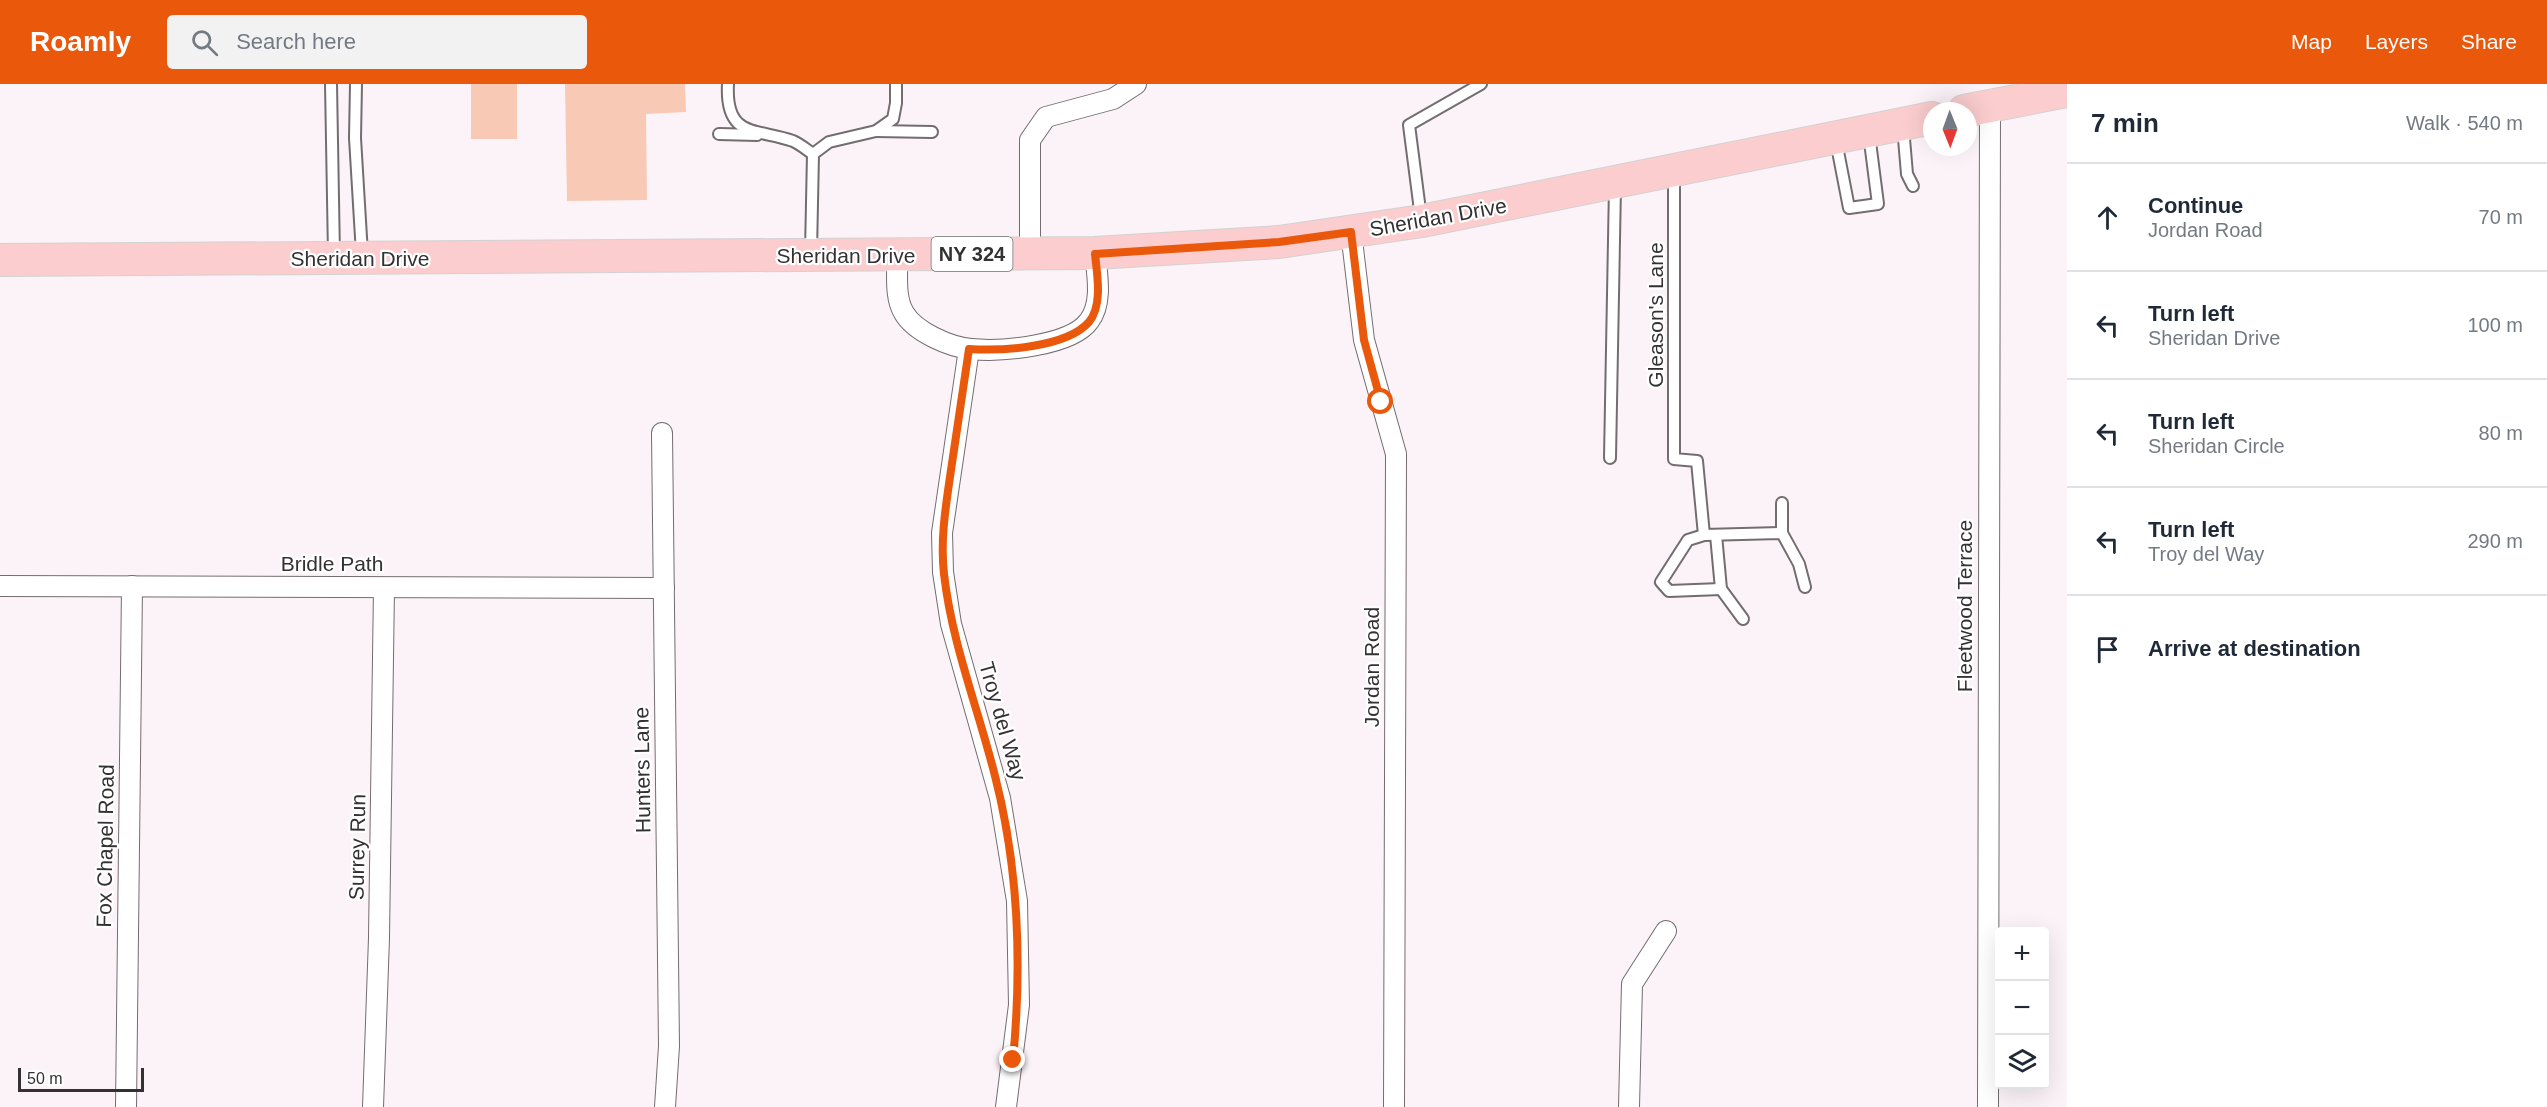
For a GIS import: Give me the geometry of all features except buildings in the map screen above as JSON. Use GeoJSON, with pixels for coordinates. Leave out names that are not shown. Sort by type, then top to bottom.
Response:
{"type":"FeatureCollection","features":[{"type":"Feature","properties":{"kind":"main road"},"geometry":{"type":"LineString","coordinates":[[1977,108],[2067,91]]}},
{"type":"Feature","properties":{"kind":"main road","name":"Sheridan Drive"},"geometry":{"type":"LineString","coordinates":[[0,260],[1095,254],[1279,242],[1422,221],[1917,121]]}},
{"type":"Feature","properties":{"kind":"street"},"geometry":{"type":"LineString","coordinates":[[1030,254],[1030,140],[1046,117],[1113,99],[1136,84]]}},
{"type":"Feature","properties":{"kind":"street","name":"Fleetwood Terrace"},"geometry":{"type":"LineString","coordinates":[[1977,108],[1988,1107]]}},
{"type":"Feature","properties":{"kind":"street","name":"Jordan Road"},"geometry":{"type":"LineString","coordinates":[[1351,232],[1364,340],[1396,453],[1394,1107]]}},
{"type":"Feature","properties":{"kind":"street"},"geometry":{"type":"LineString","coordinates":[[897,254],[898,295],[903,313],[913,324],[930,334],[969,349],[1009,350],[1073,334],[1089,321],[1096,304],[1098,281],[1095,254]]}},
{"type":"Feature","properties":{"kind":"street","name":"Troy del Way"},"geometry":{"type":"LineString","coordinates":[[969,349],[942,533],[944,572],[951,624],[1000,798],[1017,901],[1019,1005],[1006,1107]]}},
{"type":"Feature","properties":{"kind":"street","name":"Hunters Lane"},"geometry":{"type":"LineString","coordinates":[[662,433],[669,1046],[665,1107]]}},
{"type":"Feature","properties":{"kind":"street","name":"Bridle Path"},"geometry":{"type":"LineString","coordinates":[[0,586],[664,588]]}},
{"type":"Feature","properties":{"kind":"street","name":"Fox Chapel Road"},"geometry":{"type":"LineString","coordinates":[[126,1107],[132,586]]}},
{"type":"Feature","properties":{"kind":"street","name":"Surrey Run"},"geometry":{"type":"LineString","coordinates":[[373,1107],[379,938],[384,588]]}},
{"type":"Feature","properties":{"kind":"street"},"geometry":{"type":"LineString","coordinates":[[1629,1107],[1632,984],[1666,931]]}},
{"type":"Feature","properties":{"kind":"lane"},"geometry":{"type":"LineString","coordinates":[[332,84],[348,259]]}},
{"type":"Feature","properties":{"kind":"lane"},"geometry":{"type":"LineString","coordinates":[[348,259],[356,84]]}},
{"type":"Feature","properties":{"kind":"lane"},"geometry":{"type":"LineString","coordinates":[[728,84],[727,101],[737,123],[760,135]]}},
{"type":"Feature","properties":{"kind":"lane"},"geometry":{"type":"LineString","coordinates":[[876,131],[893,119],[896,84]]}},
{"type":"Feature","properties":{"kind":"lane"},"geometry":{"type":"LineString","coordinates":[[1422,221],[1409,125],[1481,84]]}},
{"type":"Feature","properties":{"kind":"lane"},"geometry":{"type":"LineString","coordinates":[[1913,186],[1907,174],[1917,121]]}},
{"type":"Feature","properties":{"kind":"lane"},"geometry":{"type":"LineString","coordinates":[[813,154],[829,142],[876,131],[932,132]]}},
{"type":"Feature","properties":{"kind":"lane"},"geometry":{"type":"LineString","coordinates":[[1835,138],[1849,208],[1878,204],[1869,131]]}},
{"type":"Feature","properties":{"kind":"lane"},"geometry":{"type":"LineString","coordinates":[[719,134],[760,135],[795,141],[813,154]]}},
{"type":"Feature","properties":{"kind":"lane"},"geometry":{"type":"LineString","coordinates":[[811,255],[813,154]]}},
{"type":"Feature","properties":{"kind":"lane","name":"Gleason's Lane"},"geometry":{"type":"LineString","coordinates":[[1674,171],[1674,459],[1697,461],[1704,535]]}},
{"type":"Feature","properties":{"kind":"lane"},"geometry":{"type":"LineString","coordinates":[[1610,458],[1616,183]]}},
{"type":"Feature","properties":{"kind":"lane"},"geometry":{"type":"LineString","coordinates":[[1782,503],[1782,533],[1799,564],[1805,587]]}},
{"type":"Feature","properties":{"kind":"lane"},"geometry":{"type":"LineString","coordinates":[[1721,589],[1669,591],[1661,582],[1688,540],[1704,535],[1782,533]]}},
{"type":"Feature","properties":{"kind":"lane"},"geometry":{"type":"LineString","coordinates":[[1716,535],[1721,589],[1743,619]]}},
{"type":"Feature","properties":{"kind":"shaded area"},"geometry":{"type":"Polygon","coordinates":[[[471,84],[517,84],[517,139],[471,139],[471,84]]]}},
{"type":"Feature","properties":{"kind":"shaded area"},"geometry":{"type":"Polygon","coordinates":[[[565,84],[685,84],[686,112],[646,114],[647,200],[567,201],[565,84]]]}},
{"type":"Feature","properties":{"kind":"route"},"geometry":{"type":"LineString","coordinates":[[1013,1060],[1019,1005],[1017,901],[1000,798],[951,624],[944,572],[942,533],[969,349],[1009,350],[1073,334],[1089,321],[1096,304],[1098,281],[1095,254],[1279,242],[1351,232],[1364,340],[1381,402]]}}]}
